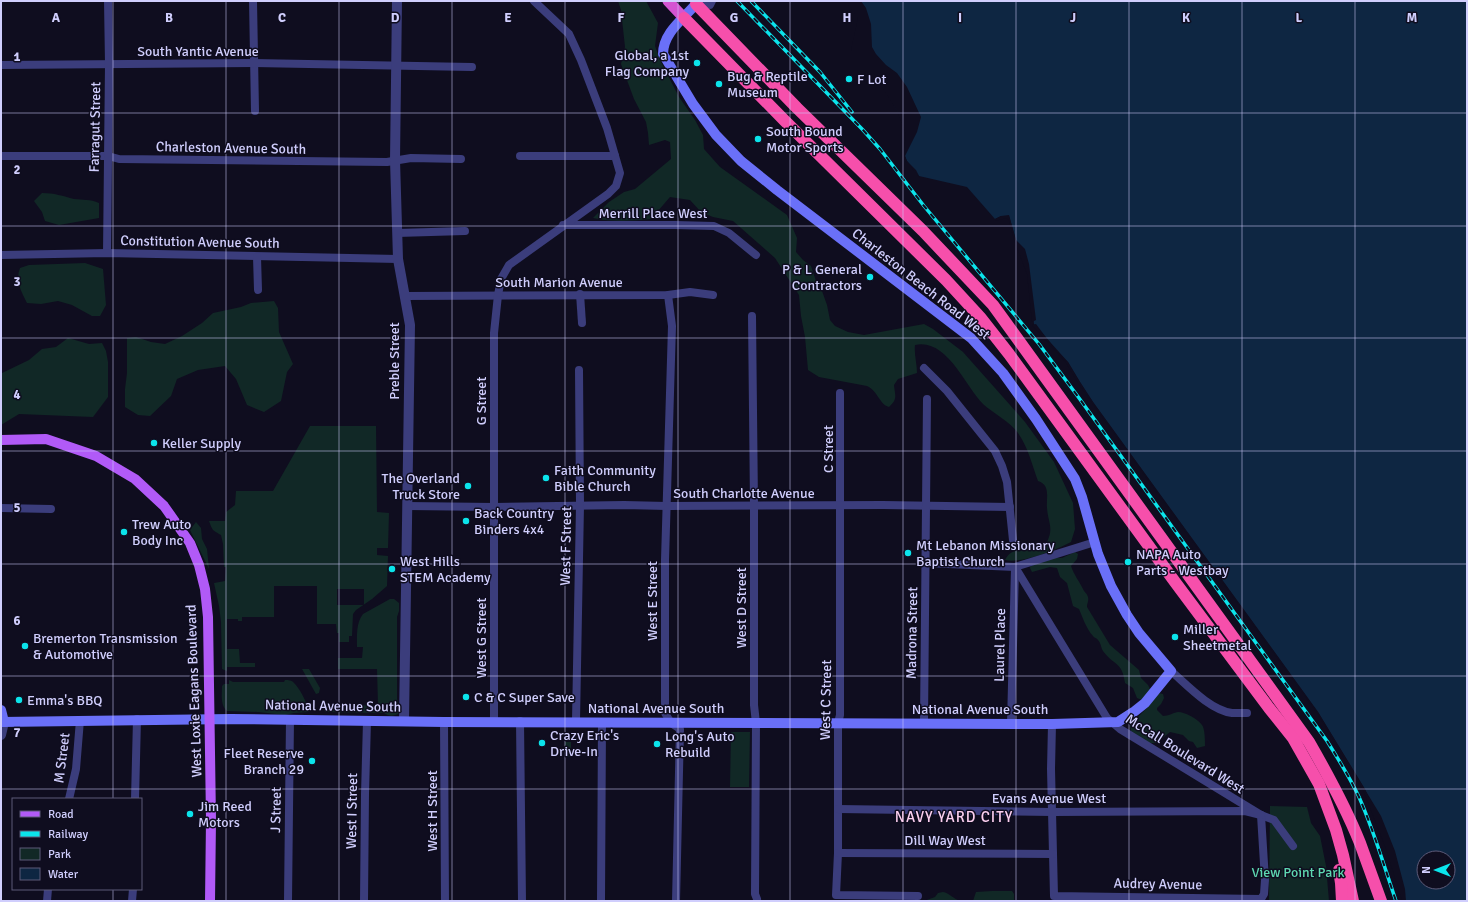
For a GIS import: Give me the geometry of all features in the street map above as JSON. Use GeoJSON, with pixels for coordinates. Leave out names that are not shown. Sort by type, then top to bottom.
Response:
{"type":"FeatureCollection","features":[{"type":"Feature","properties":{"kind":"highway"},"geometry":{"type":"LineString","coordinates":[[668,1],[785,121],[910,243],[980,317],[1009,354],[1269,708],[1293,738],[1318,784],[1336,830],[1354,901]]}},
{"type":"Feature","properties":{"kind":"highway"},"geometry":{"type":"LineString","coordinates":[[695,2],[797,108],[923,231],[993,305],[1309,742],[1331,780],[1360,843],[1381,901]]}},
{"type":"Feature","properties":{"kind":"highway"},"geometry":{"type":"LineString","coordinates":[[1269,708],[1302,765],[1323,810],[1331,834],[1341,883],[1342,901]]}},
{"type":"Feature","properties":{"kind":"main road","name":"Charleston Beach Road West"},"geometry":{"type":"LineString","coordinates":[[695,2],[684,18],[668,35],[663,45],[663,54],[693,104],[716,135],[741,161],[972,338],[1002,373],[1023,400],[1075,479],[1082,497],[1094,542],[1107,576],[1127,615],[1147,644],[1171,671]]}},
{"type":"Feature","properties":{"kind":"main road","name":"West Loxie Eagans Boulevard"},"geometry":{"type":"LineString","coordinates":[[1,440],[46,440],[96,456],[135,479],[164,506],[190,543],[199,565],[205,589],[208,617],[210,719],[210,901]]}},
{"type":"Feature","properties":{"kind":"main road","name":"National Avenue South"},"geometry":{"type":"LineString","coordinates":[[2,722],[137,719],[290,719],[444,722],[1111,723],[1118,722],[1135,712],[1145,703],[1171,671]]}},
{"type":"Feature","properties":{"kind":"main road"},"geometry":{"type":"LineString","coordinates":[[1,710],[2,722]]}},
{"type":"Feature","properties":{"kind":"street","name":"Farragut Street"},"geometry":{"type":"LineString","coordinates":[[107,253],[109,64],[108,1]]}},
{"type":"Feature","properties":{"kind":"street"},"geometry":{"type":"LineString","coordinates":[[253,1],[255,111]]}},
{"type":"Feature","properties":{"kind":"street","name":"Preble Street"},"geometry":{"type":"LineString","coordinates":[[397,1],[395,160],[398,259],[410,324],[404,721]]}},
{"type":"Feature","properties":{"kind":"street","name":"G Street"},"geometry":{"type":"LineString","coordinates":[[494,507],[494,333],[501,279],[509,265],[608,194],[616,186],[620,173],[607,128],[581,60],[569,34],[534,1]]}},
{"type":"Feature","properties":{"kind":"street"},"geometry":{"type":"LineString","coordinates":[[695,2],[710,5],[712,1]]}},
{"type":"Feature","properties":{"kind":"street","name":"South Yantic Avenue"},"geometry":{"type":"LineString","coordinates":[[1,65],[254,63],[472,67]]}},
{"type":"Feature","properties":{"kind":"street","name":"Charleston Avenue South"},"geometry":{"type":"LineString","coordinates":[[1,156],[108,156],[119,159],[380,162],[411,158],[461,159]]}},
{"type":"Feature","properties":{"kind":"street"},"geometry":{"type":"LineString","coordinates":[[520,156],[615,156]]}},
{"type":"Feature","properties":{"kind":"street","name":"Merrill Place West"},"geometry":{"type":"LineString","coordinates":[[563,225],[714,226],[729,233],[756,255]]}},
{"type":"Feature","properties":{"kind":"street"},"geometry":{"type":"LineString","coordinates":[[397,233],[465,230]]}},
{"type":"Feature","properties":{"kind":"street","name":"Constitution Avenue South"},"geometry":{"type":"LineString","coordinates":[[1,255],[107,253],[398,259]]}},
{"type":"Feature","properties":{"kind":"street"},"geometry":{"type":"LineString","coordinates":[[256,257],[258,290]]}},
{"type":"Feature","properties":{"kind":"street","name":"South Marion Avenue"},"geometry":{"type":"LineString","coordinates":[[405,296],[580,294],[668,295],[690,292],[713,295]]}},
{"type":"Feature","properties":{"kind":"street"},"geometry":{"type":"LineString","coordinates":[[580,294],[582,323]]}},
{"type":"Feature","properties":{"kind":"street","name":"West E Street"},"geometry":{"type":"LineString","coordinates":[[668,295],[672,326],[665,560],[665,713],[671,722],[680,729],[676,901]]}},
{"type":"Feature","properties":{"kind":"street","name":"West D Street"},"geometry":{"type":"LineString","coordinates":[[752,316],[754,706],[756,723],[755,894],[757,899]]}},
{"type":"Feature","properties":{"kind":"street"},"geometry":{"type":"LineString","coordinates":[[924,368],[947,391],[994,451],[1002,466],[1007,482],[1013,540]]}},
{"type":"Feature","properties":{"kind":"street","name":"West F Street"},"geometry":{"type":"LineString","coordinates":[[576,722],[580,505],[579,370]]}},
{"type":"Feature","properties":{"kind":"street","name":"C Street"},"geometry":{"type":"LineString","coordinates":[[840,393],[841,505]]}},
{"type":"Feature","properties":{"kind":"street","name":"Madrona Street"},"geometry":{"type":"LineString","coordinates":[[924,723],[927,399]]}},
{"type":"Feature","properties":{"kind":"street","name":"South Charlotte Avenue"},"geometry":{"type":"LineString","coordinates":[[407,506],[494,507],[580,505],[841,505],[1010,507]]}},
{"type":"Feature","properties":{"kind":"street","name":"West C Street"},"geometry":{"type":"LineString","coordinates":[[841,505],[840,715],[838,723],[838,853],[836,895],[918,896]]}},
{"type":"Feature","properties":{"kind":"street","name":"West G Street"},"geometry":{"type":"LineString","coordinates":[[494,507],[494,721]]}},
{"type":"Feature","properties":{"kind":"street"},"geometry":{"type":"LineString","coordinates":[[1,508],[51,508]]}},
{"type":"Feature","properties":{"kind":"street"},"geometry":{"type":"LineString","coordinates":[[925,563],[1015,567],[1094,542]]}},
{"type":"Feature","properties":{"kind":"street","name":"McCall Boulevard West"},"geometry":{"type":"LineString","coordinates":[[1015,567],[1062,647],[1111,723],[1120,730],[1261,815],[1274,820],[1293,846]]}},
{"type":"Feature","properties":{"kind":"street","name":"Laurel Place"},"geometry":{"type":"LineString","coordinates":[[1011,723],[1015,567]]}},
{"type":"Feature","properties":{"kind":"street","name":"Charleston Beach Road West"},"geometry":{"type":"LineString","coordinates":[[1171,671],[1202,698],[1215,706],[1231,713],[1247,713]]}},
{"type":"Feature","properties":{"kind":"street"},"geometry":{"type":"LineString","coordinates":[[135,798],[137,719]]}},
{"type":"Feature","properties":{"kind":"street","name":"J Street"},"geometry":{"type":"LineString","coordinates":[[288,901],[290,719]]}},
{"type":"Feature","properties":{"kind":"street","name":"M Street"},"geometry":{"type":"LineString","coordinates":[[69,798],[76,769],[80,720]]}},
{"type":"Feature","properties":{"kind":"street","name":"West I Street"},"geometry":{"type":"LineString","coordinates":[[364,901],[367,721]]}},
{"type":"Feature","properties":{"kind":"street"},"geometry":{"type":"LineString","coordinates":[[520,721],[522,901]]}},
{"type":"Feature","properties":{"kind":"street"},"geometry":{"type":"LineString","coordinates":[[1,735],[2,722]]}},
{"type":"Feature","properties":{"kind":"street","name":"West H Street"},"geometry":{"type":"LineString","coordinates":[[444,722],[445,901]]}},
{"type":"Feature","properties":{"kind":"street"},"geometry":{"type":"LineString","coordinates":[[601,901],[602,722]]}},
{"type":"Feature","properties":{"kind":"street"},"geometry":{"type":"LineString","coordinates":[[1052,724],[1051,769],[1053,854]]}},
{"type":"Feature","properties":{"kind":"street","name":"Evans Avenue West"},"geometry":{"type":"LineString","coordinates":[[838,809],[1052,812],[1245,811],[1261,815]]}},
{"type":"Feature","properties":{"kind":"street","name":"Audrey Avenue"},"geometry":{"type":"LineString","coordinates":[[1053,854],[1054,896],[1261,899],[1264,894],[1263,831],[1261,815]]}},
{"type":"Feature","properties":{"kind":"street","name":"Dill Way West"},"geometry":{"type":"LineString","coordinates":[[838,853],[1053,854]]}},
{"type":"Feature","properties":{"kind":"street"},"geometry":{"type":"LineString","coordinates":[[47,901],[48,890]]}},
{"type":"Feature","properties":{"kind":"street"},"geometry":{"type":"LineString","coordinates":[[132,890],[132,901]]}},
{"type":"Feature","properties":{"kind":"green space"},"geometry":{"type":"Polygon","coordinates":[[[618,1],[646,1],[658,23],[655,46],[660,60],[679,97],[695,120],[703,135],[704,149],[720,167],[787,215],[797,238],[796,252],[811,266],[817,284],[822,291],[827,305],[830,320],[835,326],[848,332],[864,335],[924,324],[963,352],[1025,422],[1054,462],[1073,503],[1075,529],[1071,542],[1057,549],[1029,558],[1012,561],[1005,560],[1010,553],[1033,549],[1047,542],[1050,529],[1047,508],[1047,492],[1045,486],[1038,481],[1027,450],[1018,433],[1011,425],[983,404],[954,365],[937,349],[926,345],[915,345],[917,373],[898,379],[894,385],[895,399],[889,407],[883,403],[871,388],[867,386],[819,377],[808,370],[799,295],[775,258],[733,221],[713,217],[701,212],[690,200],[670,197],[651,219],[622,221],[593,218],[609,202],[624,192],[635,189],[671,159],[670,142],[665,140],[649,145],[646,122],[634,99],[621,64],[625,47],[621,10],[618,1]]]}},
{"type":"Feature","properties":{"kind":"green space"},"geometry":{"type":"Polygon","coordinates":[[[42,193],[54,194],[74,199],[90,200],[99,203],[99,218],[59,225],[45,221],[42,212],[34,201],[42,193]]]}},
{"type":"Feature","properties":{"kind":"green space"},"geometry":{"type":"Polygon","coordinates":[[[85,263],[103,269],[106,305],[100,316],[92,316],[72,305],[58,301],[41,304],[27,303],[18,282],[20,268],[29,265],[85,263]]]}},
{"type":"Feature","properties":{"kind":"green space"},"geometry":{"type":"Polygon","coordinates":[[[274,301],[278,308],[279,332],[293,364],[287,372],[281,401],[264,412],[247,405],[236,379],[225,366],[198,370],[177,379],[171,396],[150,416],[138,415],[125,407],[127,338],[136,337],[151,342],[165,344],[182,336],[202,323],[213,313],[241,307],[251,303],[274,301]]]}},
{"type":"Feature","properties":{"kind":"green space"},"geometry":{"type":"Polygon","coordinates":[[[68,338],[89,344],[102,343],[106,351],[108,362],[108,397],[93,417],[19,414],[1,425],[1,370],[2,373],[29,360],[42,349],[56,347],[68,338]]]}},
{"type":"Feature","properties":{"kind":"green space"},"geometry":{"type":"Polygon","coordinates":[[[310,426],[376,426],[377,512],[389,513],[388,548],[377,548],[377,555],[388,556],[387,586],[364,604],[364,589],[337,589],[337,605],[363,605],[353,614],[352,636],[349,636],[349,642],[339,642],[339,633],[337,633],[336,624],[317,624],[317,586],[274,586],[274,617],[242,617],[242,621],[238,621],[238,619],[227,619],[227,649],[239,649],[240,663],[255,663],[255,667],[227,667],[227,671],[222,669],[221,622],[214,583],[225,581],[226,567],[224,567],[221,535],[211,527],[209,521],[225,521],[226,512],[235,505],[236,491],[273,491],[310,426]]]}},
{"type":"Feature","properties":{"kind":"green space"},"geometry":{"type":"Polygon","coordinates":[[[196,522],[201,528],[202,539],[207,549],[209,569],[190,530],[196,522]]]}},
{"type":"Feature","properties":{"kind":"green space"},"geometry":{"type":"Polygon","coordinates":[[[1075,552],[1078,554],[1077,559],[1071,566],[1083,590],[1088,596],[1087,607],[1110,645],[1139,670],[1141,678],[1150,689],[1142,700],[1137,698],[1133,688],[1125,683],[1120,667],[1107,656],[1099,641],[1093,637],[1088,630],[1079,609],[1073,606],[1067,583],[1060,577],[1057,568],[1050,567],[1032,572],[1030,568],[1031,564],[1055,558],[1062,558],[1075,552]]]}},
{"type":"Feature","properties":{"kind":"green space"},"geometry":{"type":"Polygon","coordinates":[[[390,599],[394,599],[399,603],[397,617],[397,699],[400,709],[399,713],[391,716],[384,713],[325,712],[322,706],[378,705],[377,669],[338,669],[338,658],[362,658],[363,647],[357,647],[357,629],[359,621],[363,614],[390,599]]]}},
{"type":"Feature","properties":{"kind":"green space"},"geometry":{"type":"Polygon","coordinates":[[[302,669],[309,669],[320,688],[319,693],[316,694],[302,669]]]}},
{"type":"Feature","properties":{"kind":"green space"},"geometry":{"type":"Polygon","coordinates":[[[229,680],[233,682],[291,681],[301,692],[309,712],[285,715],[227,711],[222,703],[222,686],[224,684],[229,684],[229,680]]]}},
{"type":"Feature","properties":{"kind":"green space"},"geometry":{"type":"Polygon","coordinates":[[[1158,693],[1163,694],[1164,698],[1157,710],[1163,716],[1181,712],[1198,720],[1204,729],[1205,746],[1197,748],[1193,742],[1189,741],[1183,735],[1170,732],[1157,743],[1149,743],[1131,731],[1130,725],[1148,707],[1158,693]]]}},
{"type":"Feature","properties":{"kind":"green space"},"geometry":{"type":"Polygon","coordinates":[[[731,732],[750,732],[749,787],[730,787],[731,732]]]}},
{"type":"Feature","properties":{"kind":"green space"},"geometry":{"type":"Polygon","coordinates":[[[565,742],[571,742],[571,757],[565,757],[565,742]]]}},
{"type":"Feature","properties":{"kind":"green space","name":"View Point Park"},"geometry":{"type":"Polygon","coordinates":[[[1270,806],[1307,807],[1311,823],[1320,836],[1326,866],[1329,901],[1269,901],[1270,806]]]}},
{"type":"Feature","properties":{"kind":"green space"},"geometry":{"type":"Polygon","coordinates":[[[1012,891],[1014,894],[1014,901],[973,901],[976,892],[1012,891]]]}},
{"type":"Feature","properties":{"kind":"green space"},"geometry":{"type":"Polygon","coordinates":[[[943,892],[960,901],[924,901],[935,897],[938,893],[943,892]]]}},
{"type":"Feature","properties":{"kind":"water"},"geometry":{"type":"Polygon","coordinates":[[[847,1],[1467,1],[1467,901],[1404,901],[1388,848],[1365,789],[1318,712],[1093,402],[1068,362],[1034,324],[1029,274],[1016,240],[1009,216],[1001,216],[995,219],[967,187],[919,176],[907,161],[905,156],[908,134],[905,125],[876,73],[861,18],[847,1]]]}},
{"type":"Feature","properties":{"kind":"pier"},"geometry":{"type":"Polygon","coordinates":[[[845,1],[861,1],[866,8],[871,24],[872,47],[886,65],[897,73],[907,87],[921,117],[917,132],[905,156],[907,161],[916,170],[920,178],[906,162],[903,156],[906,134],[897,111],[874,74],[851,50],[858,18],[845,1]]]}},
{"type":"Feature","properties":{"kind":"pier"},"geometry":{"type":"Polygon","coordinates":[[[1009,215],[1016,240],[1025,249],[1029,264],[1036,320],[1032,322],[1027,274],[1014,240],[1009,221],[1007,218],[995,221],[995,219],[1001,216],[1009,215]]]}},
{"type":"Feature","properties":{"kind":"pier"},"geometry":{"type":"Polygon","coordinates":[[[1036,324],[1057,352],[1068,362],[1093,402],[1318,712],[1381,816],[1395,851],[1405,889],[1406,901],[1402,901],[1386,849],[1363,790],[1317,713],[1092,403],[1066,363],[1032,325],[1036,324]]]}},
{"type":"Feature","properties":{"kind":"railway"},"geometry":{"type":"LineString","coordinates":[[737,1],[880,149],[924,206],[1039,344],[1079,398],[1327,741],[1359,797],[1396,901]]}},
{"type":"Feature","properties":{"kind":"railway"},"geometry":{"type":"LineString","coordinates":[[751,1],[820,72],[852,112]]}},
{"type":"Feature","properties":{"kind":"place","name":"Global, a 1st Flag Company"},"geometry":{"type":"Point","coordinates":[697,63]}},
{"type":"Feature","properties":{"kind":"place","name":"F Lot"},"geometry":{"type":"Point","coordinates":[849,79]}},
{"type":"Feature","properties":{"kind":"place","name":"Bug & Reptile Museum"},"geometry":{"type":"Point","coordinates":[719,84]}},
{"type":"Feature","properties":{"kind":"place","name":"South Bound Motor Sports"},"geometry":{"type":"Point","coordinates":[758,139]}},
{"type":"Feature","properties":{"kind":"place","name":"P & L General Contractors"},"geometry":{"type":"Point","coordinates":[870,277]}},
{"type":"Feature","properties":{"kind":"place","name":"Keller Supply"},"geometry":{"type":"Point","coordinates":[154,443]}},
{"type":"Feature","properties":{"kind":"place","name":"Faith Community Bible Church"},"geometry":{"type":"Point","coordinates":[546,478]}},
{"type":"Feature","properties":{"kind":"place","name":"The Overland Truck Store"},"geometry":{"type":"Point","coordinates":[468,486]}},
{"type":"Feature","properties":{"kind":"place","name":"Back Country Binders 4x4"},"geometry":{"type":"Point","coordinates":[466,521]}},
{"type":"Feature","properties":{"kind":"place","name":"Trew Auto Body Inc"},"geometry":{"type":"Point","coordinates":[124,532]}},
{"type":"Feature","properties":{"kind":"place","name":"Mt Lebanon Missionary Baptist Church"},"geometry":{"type":"Point","coordinates":[908,553]}},
{"type":"Feature","properties":{"kind":"place","name":"NAPA Auto Parts - Westbay"},"geometry":{"type":"Point","coordinates":[1128,562]}},
{"type":"Feature","properties":{"kind":"place","name":"West Hills STEM Academy"},"geometry":{"type":"Point","coordinates":[392,569]}},
{"type":"Feature","properties":{"kind":"place","name":"Miller Sheetmetal"},"geometry":{"type":"Point","coordinates":[1175,637]}},
{"type":"Feature","properties":{"kind":"place","name":"Bremerton Transmission & Automotive"},"geometry":{"type":"Point","coordinates":[25,646]}},
{"type":"Feature","properties":{"kind":"place","name":"C & C Super Save"},"geometry":{"type":"Point","coordinates":[466,697]}},
{"type":"Feature","properties":{"kind":"place","name":"Emma's BBQ"},"geometry":{"type":"Point","coordinates":[19,700]}},
{"type":"Feature","properties":{"kind":"place","name":"Crazy Eric's Drive-In"},"geometry":{"type":"Point","coordinates":[542,743]}},
{"type":"Feature","properties":{"kind":"place","name":"Long's Auto Rebuild"},"geometry":{"type":"Point","coordinates":[657,744]}},
{"type":"Feature","properties":{"kind":"place","name":"Fleet Reserve Branch 29"},"geometry":{"type":"Point","coordinates":[312,761]}},
{"type":"Feature","properties":{"kind":"place","name":"Jim Reed Motors"},"geometry":{"type":"Point","coordinates":[190,814]}},
{"type":"Feature","properties":{"kind":"district","name":"NAVY YARD CITY"},"geometry":{"type":"Point","coordinates":[954,817]}}]}
